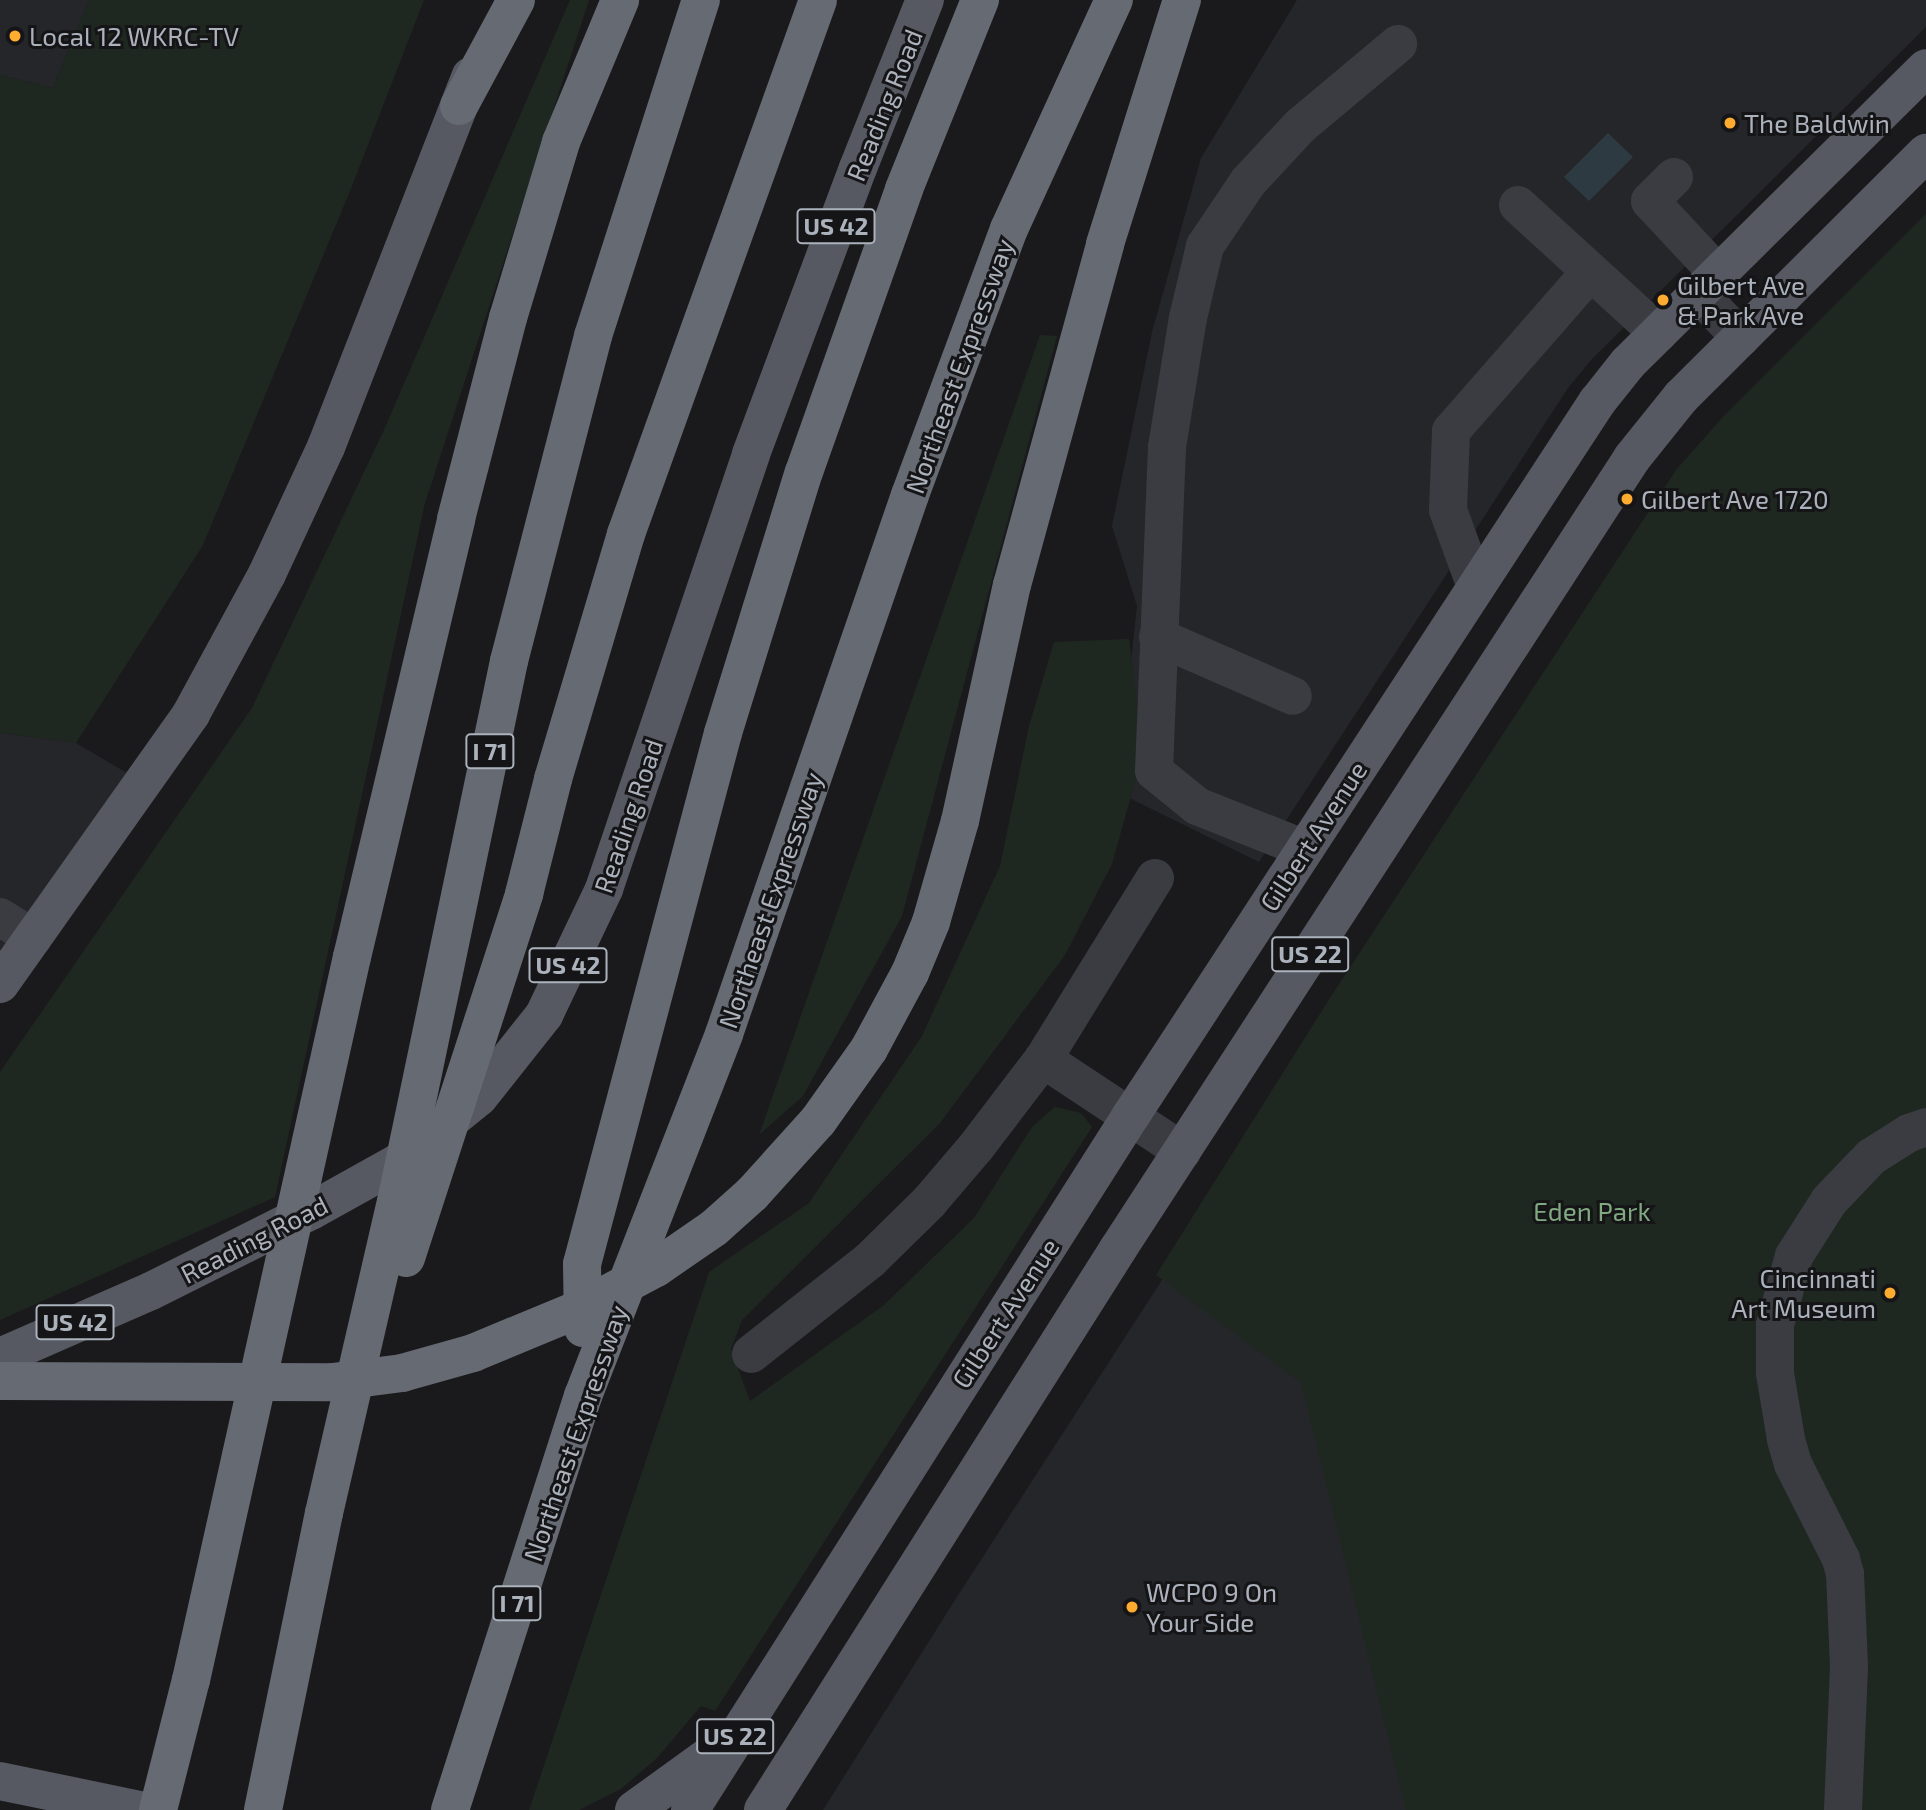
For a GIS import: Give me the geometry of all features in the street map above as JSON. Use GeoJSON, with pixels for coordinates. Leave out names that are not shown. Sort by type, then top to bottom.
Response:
{"type":"FeatureCollection","features":[{"type":"Feature","properties":{"kind":"highway"},"geometry":{"type":"LineString","coordinates":[[459,106],[516,0]]}},
{"type":"Feature","properties":{"kind":"highway"},"geometry":{"type":"LineString","coordinates":[[142,1809],[191,1680],[352,957],[456,519],[508,318],[561,142],[620,0]]}},
{"type":"Feature","properties":{"kind":"highway","name":"I 71"},"geometry":{"type":"LineString","coordinates":[[263,1810],[324,1513],[399,1189],[513,648],[593,336],[701,0]]}},
{"type":"Feature","properties":{"kind":"highway"},"geometry":{"type":"LineString","coordinates":[[324,1513],[524,894],[553,779],[626,534],[818,0]]}},
{"type":"Feature","properties":{"kind":"highway"},"geometry":{"type":"LineString","coordinates":[[583,1396],[582,1264],[723,733],[804,472],[904,189],[980,0]]}},
{"type":"Feature","properties":{"kind":"highway","name":"Northeast Expressway"},"geometry":{"type":"LineString","coordinates":[[450,1810],[583,1396],[724,1034],[910,495],[1009,229],[1114,0]]}},
{"type":"Feature","properties":{"kind":"highway"},"geometry":{"type":"LineString","coordinates":[[0,1381],[333,1382],[402,1373],[473,1353],[578,1310],[656,1268],[714,1228],[752,1194],[818,1121],[869,1049],[910,973],[931,922],[960,821],[1012,585],[1105,244],[1182,0]]}},
{"type":"Feature","properties":{"kind":"main road"},"geometry":{"type":"LineString","coordinates":[[0,984],[191,714],[267,574],[326,447],[502,0]]}},
{"type":"Feature","properties":{"kind":"main road","name":"Reading Road"},"geometry":{"type":"LineString","coordinates":[[0,1357],[151,1291],[312,1211],[399,1162],[479,1097],[544,1015],[604,889],[751,454],[858,168],[925,0]]}},
{"type":"Feature","properties":{"kind":"main road","name":"Gilbert Avenue"},"geometry":{"type":"LineString","coordinates":[[690,1810],[1130,1117],[1597,402],[1628,363],[1926,68]]}},
{"type":"Feature","properties":{"kind":"main road","name":"US 22"},"geometry":{"type":"LineString","coordinates":[[763,1810],[1182,1151],[1632,458],[1681,397],[1926,153]]}},
{"type":"Feature","properties":{"kind":"main road"},"geometry":{"type":"LineString","coordinates":[[634,1810],[736,1736]]}},
{"type":"Feature","properties":{"kind":"main road"},"geometry":{"type":"LineString","coordinates":[[0,1781],[142,1809]]}},
{"type":"Feature","properties":{"kind":"lane"},"geometry":{"type":"LineString","coordinates":[[1305,849],[1197,806],[1154,771],[1157,637],[1167,447],[1188,318],[1205,246],[1248,182],[1300,126],[1398,44]]}},
{"type":"Feature","properties":{"kind":"lane"},"geometry":{"type":"LineString","coordinates":[[1674,177],[1650,201],[1708,284],[1741,338]]}},
{"type":"Feature","properties":{"kind":"lane"},"geometry":{"type":"LineString","coordinates":[[1518,205],[1658,333]]}},
{"type":"Feature","properties":{"kind":"lane"},"geometry":{"type":"LineString","coordinates":[[1476,587],[1448,510],[1451,431],[1590,272]]}},
{"type":"Feature","properties":{"kind":"lane"},"geometry":{"type":"LineString","coordinates":[[1157,637],[1293,696]]}},
{"type":"Feature","properties":{"kind":"lane"},"geometry":{"type":"LineString","coordinates":[[751,1354],[870,1260],[929,1202],[976,1147],[1043,1059],[1155,878]]}},
{"type":"Feature","properties":{"kind":"lane"},"geometry":{"type":"LineString","coordinates":[[0,917],[33,938]]}},
{"type":"Feature","properties":{"kind":"lane"},"geometry":{"type":"LineString","coordinates":[[1043,1059],[1182,1151]]}},
{"type":"Feature","properties":{"kind":"lane"},"geometry":{"type":"LineString","coordinates":[[1843,1810],[1849,1665],[1845,1574],[1841,1559],[1793,1464],[1778,1405],[1774,1336],[1779,1302],[1794,1256],[1829,1201],[1871,1157],[1909,1133],[1926,1127]]}},
{"type":"Feature","properties":{"kind":"shaded area"},"geometry":{"type":"Polygon","coordinates":[[[0,0],[89,0],[53,88],[0,75],[0,0]]]}},
{"type":"Feature","properties":{"kind":"shaded area"},"geometry":{"type":"Polygon","coordinates":[[[1297,0],[1926,0],[1926,27],[1591,360],[1568,388],[1259,862],[1117,792],[1137,606],[1112,526],[1152,332],[1201,158],[1297,0]]]}},
{"type":"Feature","properties":{"kind":"shaded area"},"geometry":{"type":"Polygon","coordinates":[[[1608,133],[1633,157],[1589,201],[1564,177],[1608,133]]]}},
{"type":"Feature","properties":{"kind":"shaded area"},"geometry":{"type":"Polygon","coordinates":[[[0,733],[76,743],[144,783],[0,984],[0,733]]]}},
{"type":"Feature","properties":{"kind":"shaded area"},"geometry":{"type":"Polygon","coordinates":[[[1228,1178],[1668,1464],[1452,1810],[823,1810],[955,1600],[1228,1178]]]}},
{"type":"Feature","properties":{"kind":"green space"},"geometry":{"type":"Polygon","coordinates":[[[89,0],[424,0],[352,186],[203,545],[76,743],[0,733],[0,75],[53,88],[89,0]]]}},
{"type":"Feature","properties":{"kind":"green space"},"geometry":{"type":"Polygon","coordinates":[[[570,0],[589,0],[425,503],[275,1197],[0,1320],[0,1072],[252,708],[384,430],[570,0]]]}},
{"type":"Feature","properties":{"kind":"green space","name":"Eden Park"},"geometry":{"type":"Polygon","coordinates":[[[1926,214],[1926,1810],[1406,1810],[1301,1383],[1156,1275],[1328,1001],[1676,470],[1722,418],[1926,214]]]}},
{"type":"Feature","properties":{"kind":"green space"},"geometry":{"type":"Polygon","coordinates":[[[1040,335],[1057,336],[902,916],[803,1096],[759,1135],[1040,335]]]}},
{"type":"Feature","properties":{"kind":"green space"},"geometry":{"type":"Polygon","coordinates":[[[1129,639],[1143,753],[1112,864],[1065,955],[940,1123],[742,1320],[731,1349],[750,1401],[884,1305],[974,1218],[1032,1127],[1055,1107],[1081,1113],[1092,1127],[715,1711],[701,1706],[658,1757],[621,1789],[579,1810],[529,1810],[709,1272],[809,1203],[922,1036],[1000,866],[1029,726],[1054,642],[1129,639]]]}},
{"type":"Feature","properties":{"kind":"place","name":"Local 12 WKRC-TV"},"geometry":{"type":"Point","coordinates":[15,36]}},
{"type":"Feature","properties":{"kind":"place","name":"The Baldwin"},"geometry":{"type":"Point","coordinates":[1730,123]}},
{"type":"Feature","properties":{"kind":"place","name":"Gilbert Ave & Park Ave"},"geometry":{"type":"Point","coordinates":[1663,300]}},
{"type":"Feature","properties":{"kind":"place","name":"Gilbert Ave 1720"},"geometry":{"type":"Point","coordinates":[1627,499]}},
{"type":"Feature","properties":{"kind":"place","name":"Cincinnati Art Museum"},"geometry":{"type":"Point","coordinates":[1890,1293]}},
{"type":"Feature","properties":{"kind":"place","name":"WCPO 9 On Your Side"},"geometry":{"type":"Point","coordinates":[1132,1607]}}]}
